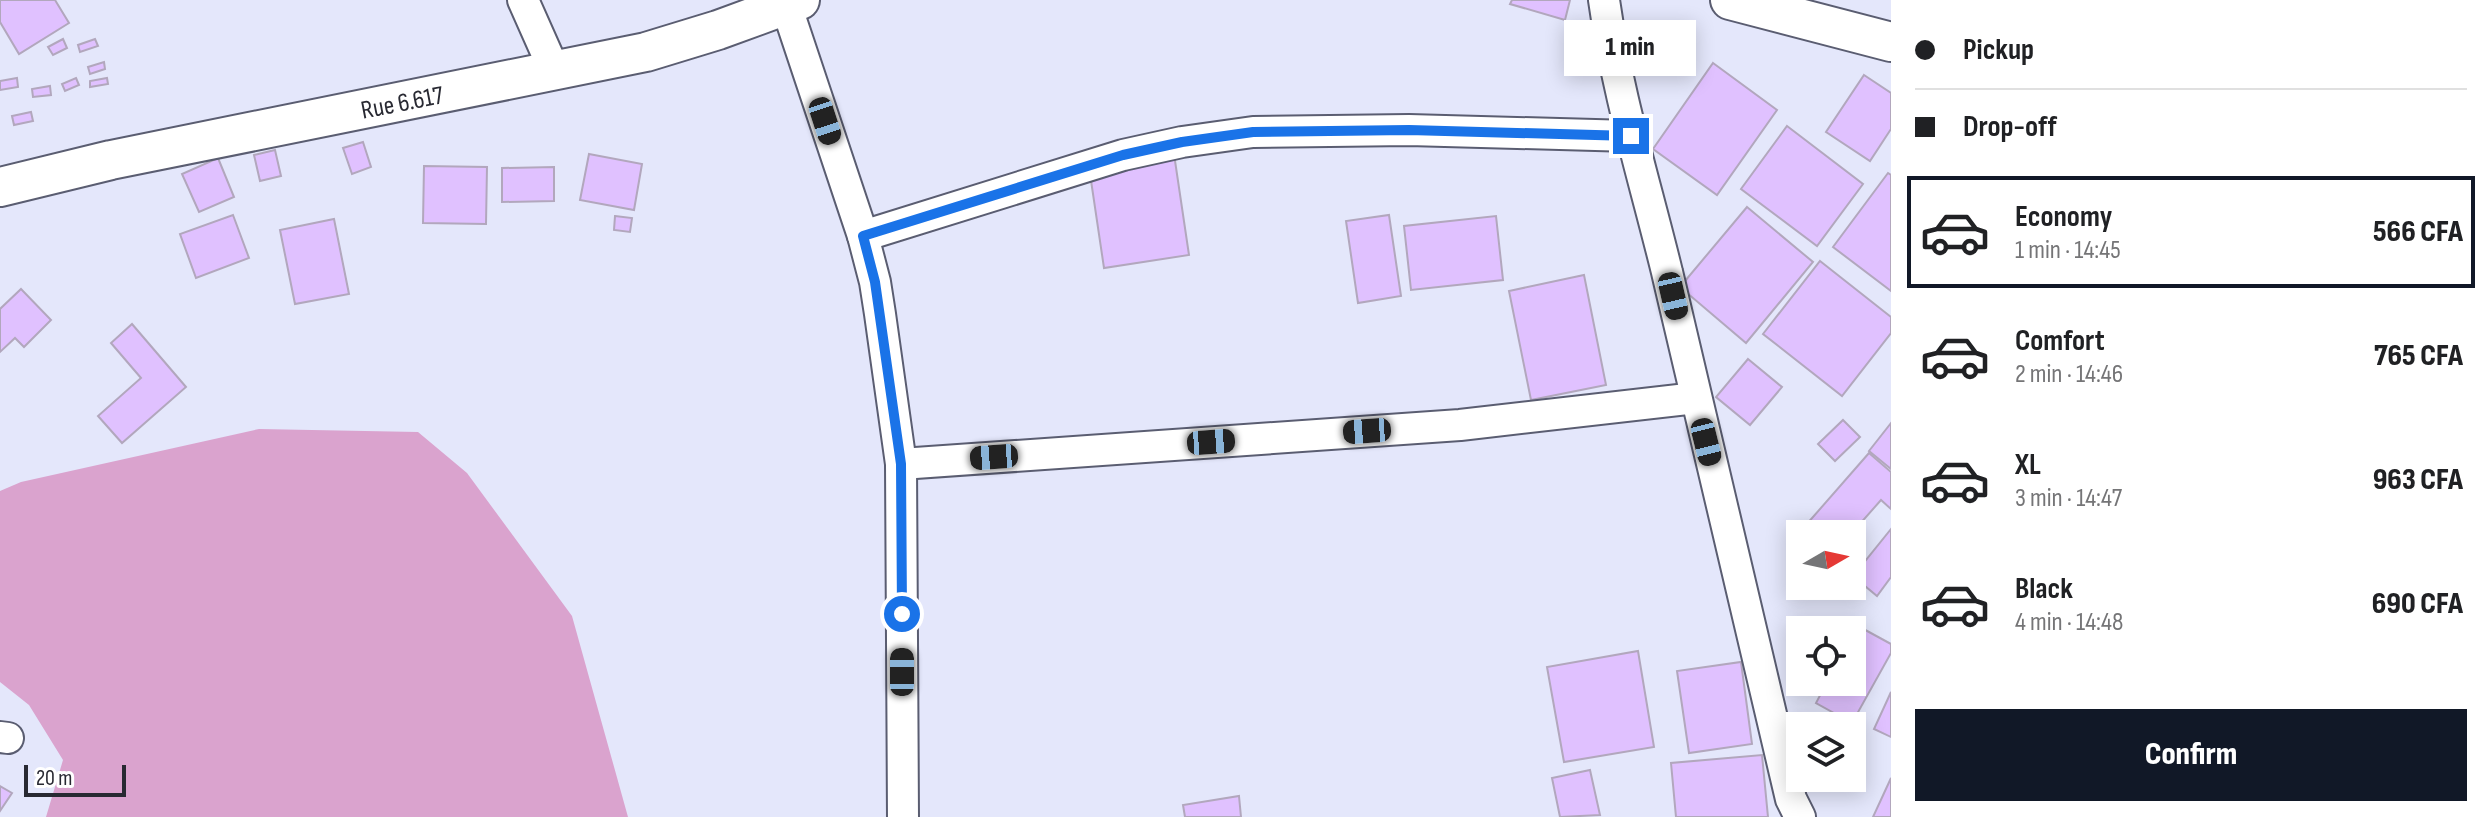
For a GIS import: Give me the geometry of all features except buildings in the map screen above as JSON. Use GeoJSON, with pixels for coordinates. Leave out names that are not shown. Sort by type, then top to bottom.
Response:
{"type":"FeatureCollection","features":[{"type":"Feature","properties":{"kind":"street"},"geometry":{"type":"LineString","coordinates":[[523,0],[555,72]]}},
{"type":"Feature","properties":{"kind":"street"},"geometry":{"type":"LineString","coordinates":[[1604,0],[1611,49],[1631,136],[1667,270],[1791,799],[1800,817]]}},
{"type":"Feature","properties":{"kind":"street"},"geometry":{"type":"LineString","coordinates":[[1730,0],[1891,42]]}},
{"type":"Feature","properties":{"kind":"street"},"geometry":{"type":"LineString","coordinates":[[793,2],[875,282],[901,464],[903,817]]}},
{"type":"Feature","properties":{"kind":"street","name":"Rue 6.617"},"geometry":{"type":"LineString","coordinates":[[0,187],[111,160],[646,52],[793,2]]}},
{"type":"Feature","properties":{"kind":"street"},"geometry":{"type":"LineString","coordinates":[[863,236],[1123,155],[1182,142],[1253,132],[1409,130],[1631,136]]}},
{"type":"Feature","properties":{"kind":"street"},"geometry":{"type":"LineString","coordinates":[[901,464],[1460,425],[1696,398]]}},
{"type":"Feature","properties":{"kind":"shaded area"},"geometry":{"type":"Polygon","coordinates":[[[259,429],[418,432],[467,473],[572,616],[628,817],[46,817],[63,760],[29,705],[0,682],[0,491],[21,482],[259,429]]]}},
{"type":"Feature","properties":{"kind":"route"},"geometry":{"type":"LineString","coordinates":[[902,614],[901,464],[875,282],[863,236],[1123,155],[1182,142],[1253,132],[1409,130],[1631,136]]}}]}
